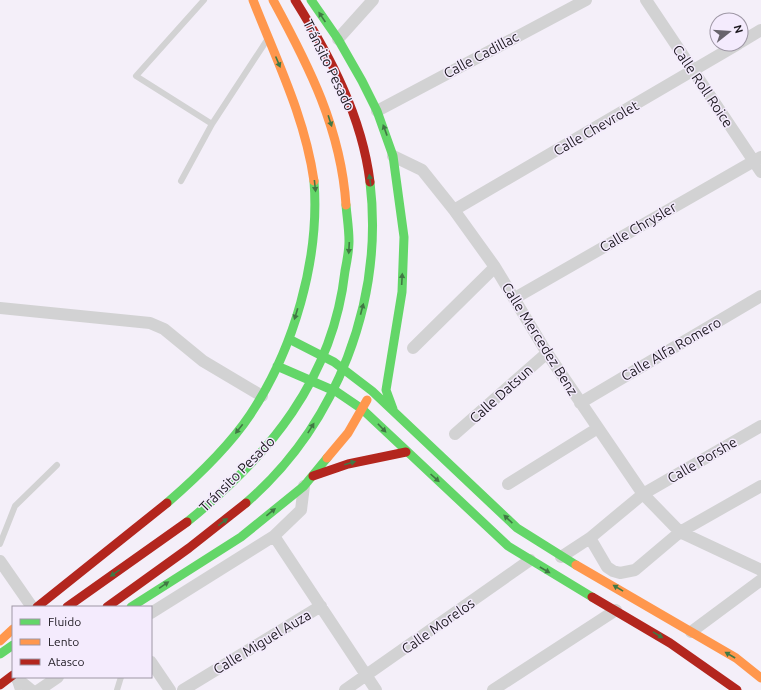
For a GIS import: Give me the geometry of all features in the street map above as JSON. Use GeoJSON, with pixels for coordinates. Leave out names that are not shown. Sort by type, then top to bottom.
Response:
{"type":"FeatureCollection","features":[{"type":"Feature","properties":{"kind":"main road"},"geometry":{"type":"LineString","coordinates":[[39,606],[175,497],[205,468],[240,429],[262,396],[289,339],[308,275],[314,247],[316,206],[315,184],[311,160],[301,122],[253,0]]}},
{"type":"Feature","properties":{"kind":"main road","name":"Tránsito Pesado"},"geometry":{"type":"LineString","coordinates":[[68,606],[170,535],[220,495],[252,464],[278,434],[308,388],[326,353],[345,285],[350,221],[346,180],[331,122],[317,84],[297,42],[273,0]]}},
{"type":"Feature","properties":{"kind":"main road","name":"Tránsito Pesado"},"geometry":{"type":"LineString","coordinates":[[108,606],[238,511],[267,483],[302,441],[325,403],[351,349],[367,293],[371,258],[373,211],[367,161],[353,113],[344,91],[318,39],[295,0]]}},
{"type":"Feature","properties":{"kind":"main road"},"geometry":{"type":"LineString","coordinates":[[311,0],[338,39],[377,111],[393,156],[404,237],[402,292],[386,390],[392,408],[411,430],[517,528],[561,558],[609,576],[691,632],[736,658],[761,678]]}},
{"type":"Feature","properties":{"kind":"main road"},"geometry":{"type":"LineString","coordinates":[[289,339],[376,385],[411,430]]}},
{"type":"Feature","properties":{"kind":"main road"},"geometry":{"type":"LineString","coordinates":[[133,606],[241,537],[304,486],[348,433],[390,359]]}},
{"type":"Feature","properties":{"kind":"main road"},"geometry":{"type":"LineString","coordinates":[[277,366],[337,392],[362,409],[406,452],[508,546],[670,643],[738,690]]}},
{"type":"Feature","properties":{"kind":"main road"},"geometry":{"type":"LineString","coordinates":[[313,476],[348,464],[406,452]]}},
{"type":"Feature","properties":{"kind":"main road"},"geometry":{"type":"LineString","coordinates":[[0,641],[12,630]]}},
{"type":"Feature","properties":{"kind":"main road"},"geometry":{"type":"LineString","coordinates":[[0,654],[12,646]]}},
{"type":"Feature","properties":{"kind":"main road"},"geometry":{"type":"LineString","coordinates":[[0,685],[12,677]]}},
{"type":"Feature","properties":{"kind":"street"},"geometry":{"type":"LineString","coordinates":[[338,39],[373,0]]}},
{"type":"Feature","properties":{"kind":"street","name":"Calle Cadillac"},"geometry":{"type":"LineString","coordinates":[[377,111],[586,0]]}},
{"type":"Feature","properties":{"kind":"street","name":"Calle Roll Roice"},"geometry":{"type":"LineString","coordinates":[[646,0],[693,71],[757,159],[761,172]]}},
{"type":"Feature","properties":{"kind":"street"},"geometry":{"type":"LineString","coordinates":[[749,37],[761,30]]}},
{"type":"Feature","properties":{"kind":"street","name":"Calle Chevrolet"},"geometry":{"type":"LineString","coordinates":[[454,210],[725,52]]}},
{"type":"Feature","properties":{"kind":"street","name":"Calle Mercedez Benz"},"geometry":{"type":"LineString","coordinates":[[393,156],[422,170],[454,210],[495,267],[515,298],[546,353],[580,403],[644,494],[680,532]]}},
{"type":"Feature","properties":{"kind":"street","name":"Calle Chrysler"},"geometry":{"type":"LineString","coordinates":[[515,298],[757,159]]}},
{"type":"Feature","properties":{"kind":"street"},"geometry":{"type":"LineString","coordinates":[[413,348],[495,267]]}},
{"type":"Feature","properties":{"kind":"street","name":"Calle Alfa Romero"},"geometry":{"type":"LineString","coordinates":[[580,403],[761,296]]}},
{"type":"Feature","properties":{"kind":"street"},"geometry":{"type":"LineString","coordinates":[[0,308],[150,323],[164,329],[203,361],[262,396]]}},
{"type":"Feature","properties":{"kind":"street","name":"Calle Datsun"},"geometry":{"type":"LineString","coordinates":[[455,434],[546,353]]}},
{"type":"Feature","properties":{"kind":"street","name":"Calle Porshe"},"geometry":{"type":"LineString","coordinates":[[561,558],[590,538],[644,494],[761,426]]}},
{"type":"Feature","properties":{"kind":"street"},"geometry":{"type":"LineString","coordinates":[[508,484],[598,428]]}},
{"type":"Feature","properties":{"kind":"street"},"geometry":{"type":"LineString","coordinates":[[152,612],[274,536],[301,510],[304,486]]}},
{"type":"Feature","properties":{"kind":"street"},"geometry":{"type":"LineString","coordinates":[[590,538],[607,567],[609,576],[620,572],[635,570],[680,532],[761,486]]}},
{"type":"Feature","properties":{"kind":"street"},"geometry":{"type":"LineString","coordinates":[[680,532],[761,570]]}},
{"type":"Feature","properties":{"kind":"street"},"geometry":{"type":"LineString","coordinates":[[274,536],[376,690]]}},
{"type":"Feature","properties":{"kind":"street","name":"Calle Morelos"},"geometry":{"type":"LineString","coordinates":[[345,690],[366,677],[530,560]]}},
{"type":"Feature","properties":{"kind":"street"},"geometry":{"type":"LineString","coordinates":[[0,561],[31,606]]}},
{"type":"Feature","properties":{"kind":"street"},"geometry":{"type":"LineString","coordinates":[[691,632],[761,580]]}},
{"type":"Feature","properties":{"kind":"street","name":"Calle Miguel Auza"},"geometry":{"type":"LineString","coordinates":[[183,690],[321,606]]}},
{"type":"Feature","properties":{"kind":"street"},"geometry":{"type":"LineString","coordinates":[[493,690],[616,610]]}},
{"type":"Feature","properties":{"kind":"street"},"geometry":{"type":"LineString","coordinates":[[152,663],[170,690]]}},
{"type":"Feature","properties":{"kind":"street"},"geometry":{"type":"LineString","coordinates":[[16,678],[31,690]]}},
{"type":"Feature","properties":{"kind":"street"},"geometry":{"type":"LineString","coordinates":[[39,690],[57,678]]}},
{"type":"Feature","properties":{"kind":"lane"},"geometry":{"type":"LineString","coordinates":[[204,0],[136,76],[212,124]]}},
{"type":"Feature","properties":{"kind":"lane"},"geometry":{"type":"LineString","coordinates":[[181,181],[212,124],[268,38]]}},
{"type":"Feature","properties":{"kind":"lane"},"geometry":{"type":"LineString","coordinates":[[0,544],[15,506],[57,465]]}},
{"type":"Feature","properties":{"kind":"lane"},"geometry":{"type":"LineString","coordinates":[[14,678],[18,690]]}},
{"type":"Feature","properties":{"kind":"lane"},"geometry":{"type":"LineString","coordinates":[[117,690],[121,678]]}},
{"type":"Feature","properties":{"kind":"traffic: fast"},"geometry":{"type":"LineString","coordinates":[[311,0],[338,39],[362,81],[377,111],[393,156],[404,237],[402,292],[386,390],[393,409]]}},
{"type":"Feature","properties":{"kind":"traffic: fast"},"geometry":{"type":"LineString","coordinates":[[167,503],[201,472],[232,439],[250,415],[266,389],[279,362],[291,333],[301,302],[308,272],[313,241],[315,211],[314,181]]}},
{"type":"Feature","properties":{"kind":"traffic: fast"},"geometry":{"type":"LineString","coordinates":[[246,503],[278,471],[306,436],[329,398],[347,358],[361,315],[369,271],[372,227],[370,182]]}},
{"type":"Feature","properties":{"kind":"traffic: fast"},"geometry":{"type":"LineString","coordinates":[[187,522],[217,497],[245,470],[270,442],[292,412],[311,380],[327,346],[338,310],[349,248],[346,205]]}},
{"type":"Feature","properties":{"kind":"traffic: fast"},"geometry":{"type":"LineString","coordinates":[[289,339],[334,362],[372,391],[517,528],[576,565]]}},
{"type":"Feature","properties":{"kind":"traffic: fast"},"geometry":{"type":"LineString","coordinates":[[277,366],[337,392],[362,409],[508,546],[592,597]]}},
{"type":"Feature","properties":{"kind":"traffic: fast"},"geometry":{"type":"LineString","coordinates":[[133,606],[241,537],[304,486],[327,458]]}},
{"type":"Feature","properties":{"kind":"traffic: fast"},"geometry":{"type":"LineString","coordinates":[[0,654],[12,646]]}},
{"type":"Feature","properties":{"kind":"traffic: slow"},"geometry":{"type":"LineString","coordinates":[[253,0],[297,111],[310,157],[314,181]]}},
{"type":"Feature","properties":{"kind":"traffic: slow"},"geometry":{"type":"LineString","coordinates":[[273,0],[311,74],[330,124],[338,150],[346,205]]}},
{"type":"Feature","properties":{"kind":"traffic: slow"},"geometry":{"type":"LineString","coordinates":[[327,458],[348,433],[367,400]]}},
{"type":"Feature","properties":{"kind":"traffic: slow"},"geometry":{"type":"LineString","coordinates":[[576,565],[736,658],[761,678]]}},
{"type":"Feature","properties":{"kind":"traffic: slow"},"geometry":{"type":"LineString","coordinates":[[0,641],[12,630]]}},
{"type":"Feature","properties":{"kind":"traffic: jam"},"geometry":{"type":"LineString","coordinates":[[295,0],[308,21],[343,87],[360,134],[370,182]]}},
{"type":"Feature","properties":{"kind":"traffic: jam"},"geometry":{"type":"LineString","coordinates":[[313,476],[348,464],[406,452]]}},
{"type":"Feature","properties":{"kind":"traffic: jam"},"geometry":{"type":"LineString","coordinates":[[38,606],[167,503]]}},
{"type":"Feature","properties":{"kind":"traffic: jam"},"geometry":{"type":"LineString","coordinates":[[108,606],[189,548],[246,503]]}},
{"type":"Feature","properties":{"kind":"traffic: jam"},"geometry":{"type":"LineString","coordinates":[[68,606],[187,522]]}},
{"type":"Feature","properties":{"kind":"traffic: jam"},"geometry":{"type":"LineString","coordinates":[[592,597],[670,643],[737,690]]}},
{"type":"Feature","properties":{"kind":"traffic: jam"},"geometry":{"type":"LineString","coordinates":[[0,685],[12,676]]}}]}
